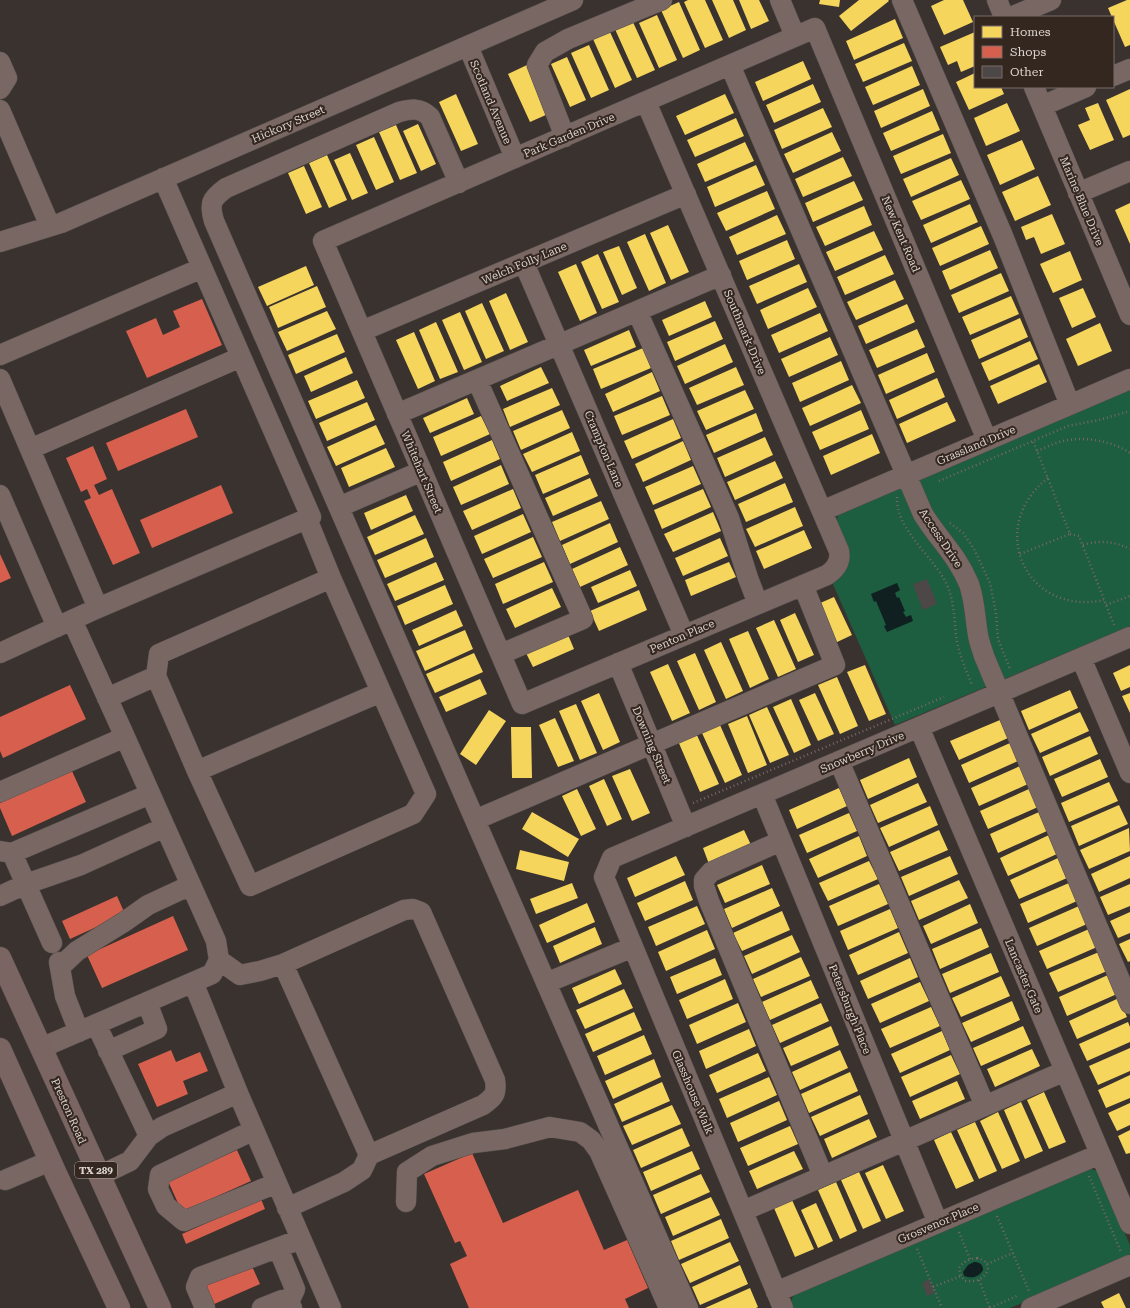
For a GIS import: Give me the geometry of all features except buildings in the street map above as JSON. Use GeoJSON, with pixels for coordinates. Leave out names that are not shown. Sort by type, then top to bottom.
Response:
{"type":"FeatureCollection","features":[{"type":"Feature","properties":{"kind":"main road","name":"Preston Road"},"geometry":{"type":"LineString","coordinates":[[0,958],[98,1176],[160,1308]]}},
{"type":"Feature","properties":{"kind":"main road","name":"TX 289"},"geometry":{"type":"LineString","coordinates":[[0,1049],[50,1161],[119,1308]]}},
{"type":"Feature","properties":{"kind":"street","name":"Hickory Street"},"geometry":{"type":"LineString","coordinates":[[0,242],[62,223],[573,0]]}},
{"type":"Feature","properties":{"kind":"street"},"geometry":{"type":"LineString","coordinates":[[565,137],[537,65],[544,52],[568,39],[662,0]]}},
{"type":"Feature","properties":{"kind":"street"},"geometry":{"type":"LineString","coordinates":[[780,0],[795,36]]}},
{"type":"Feature","properties":{"kind":"street"},"geometry":{"type":"LineString","coordinates":[[902,0],[1003,236],[1070,405]]}},
{"type":"Feature","properties":{"kind":"street"},"geometry":{"type":"LineString","coordinates":[[997,0],[1004,16]]}},
{"type":"Feature","properties":{"kind":"street"},"geometry":{"type":"LineString","coordinates":[[1013,16],[1051,0]]}},
{"type":"Feature","properties":{"kind":"street","name":"Park Garden Drive"},"geometry":{"type":"LineString","coordinates":[[323,241],[815,28]]}},
{"type":"Feature","properties":{"kind":"street","name":"New Kent Road"},"geometry":{"type":"LineString","coordinates":[[815,28],[987,440]]}},
{"type":"Feature","properties":{"kind":"street","name":"Scotland Avenue"},"geometry":{"type":"LineString","coordinates":[[468,46],[515,158]]}},
{"type":"Feature","properties":{"kind":"street"},"geometry":{"type":"LineString","coordinates":[[0,62],[7,78],[0,89]]}},
{"type":"Feature","properties":{"kind":"street","name":"Access Drive"},"geometry":{"type":"LineString","coordinates":[[730,65],[905,475],[930,526],[956,557],[964,574],[974,601],[978,637],[981,646],[1130,1004]]}},
{"type":"Feature","properties":{"kind":"street"},"geometry":{"type":"LineString","coordinates":[[1114,76],[1130,69]]}},
{"type":"Feature","properties":{"kind":"street","name":"Marine Blue Drive"},"geometry":{"type":"LineString","coordinates":[[1034,88],[1078,193],[1123,276],[1130,315]]}},
{"type":"Feature","properties":{"kind":"street"},"geometry":{"type":"LineString","coordinates":[[1042,106],[1084,88]]}},
{"type":"Feature","properties":{"kind":"street","name":"Southmark Drive"},"geometry":{"type":"LineString","coordinates":[[646,102],[839,551],[840,556],[838,564]]}},
{"type":"Feature","properties":{"kind":"street"},"geometry":{"type":"LineString","coordinates":[[459,183],[430,117],[425,112],[414,109],[399,112],[226,188],[211,202],[211,210],[214,221],[688,1308]]}},
{"type":"Feature","properties":{"kind":"street"},"geometry":{"type":"LineString","coordinates":[[0,110],[50,226]]}},
{"type":"Feature","properties":{"kind":"street"},"geometry":{"type":"LineString","coordinates":[[1078,193],[1130,171]]}},
{"type":"Feature","properties":{"kind":"street"},"geometry":{"type":"LineString","coordinates":[[0,653],[98,608],[311,516],[163,178]]}},
{"type":"Feature","properties":{"kind":"street","name":"Welch Folly Lane"},"geometry":{"type":"LineString","coordinates":[[362,331],[686,194]]}},
{"type":"Feature","properties":{"kind":"street","name":"Whitehart Street"},"geometry":{"type":"LineString","coordinates":[[323,241],[522,704]]}},
{"type":"Feature","properties":{"kind":"street","name":"Crampton Lane"},"geometry":{"type":"LineString","coordinates":[[524,263],[684,635]]}},
{"type":"Feature","properties":{"kind":"street"},"geometry":{"type":"LineString","coordinates":[[0,355],[202,268]]}},
{"type":"Feature","properties":{"kind":"street"},"geometry":{"type":"LineString","coordinates":[[397,414],[721,275]]}},
{"type":"Feature","properties":{"kind":"street"},"geometry":{"type":"LineString","coordinates":[[637,311],[729,518],[758,604]]}},
{"type":"Feature","properties":{"kind":"street"},"geometry":{"type":"LineString","coordinates":[[30,449],[241,357]]}},
{"type":"Feature","properties":{"kind":"street"},"geometry":{"type":"LineString","coordinates":[[0,379],[98,608]]}},
{"type":"Feature","properties":{"kind":"street"},"geometry":{"type":"LineString","coordinates":[[477,380],[583,619],[501,654]]}},
{"type":"Feature","properties":{"kind":"street","name":"Grassland Drive"},"geometry":{"type":"LineString","coordinates":[[822,511],[1130,380]]}},
{"type":"Feature","properties":{"kind":"street"},"geometry":{"type":"LineString","coordinates":[[339,507],[422,471]]}},
{"type":"Feature","properties":{"kind":"street"},"geometry":{"type":"LineString","coordinates":[[0,495],[64,624],[107,698],[216,941],[219,960],[212,974],[41,1048]]}},
{"type":"Feature","properties":{"kind":"street"},"geometry":{"type":"LineString","coordinates":[[307,519],[331,578],[426,794],[413,814],[250,886],[197,771],[156,676],[159,654],[331,578]]}},
{"type":"Feature","properties":{"kind":"street","name":"Penton Place"},"geometry":{"type":"LineString","coordinates":[[522,704],[827,575],[838,564]]}},
{"type":"Feature","properties":{"kind":"street"},"geometry":{"type":"LineString","coordinates":[[475,820],[835,665],[803,585]]}},
{"type":"Feature","properties":{"kind":"street","name":"Snowberry Drive"},"geometry":{"type":"LineString","coordinates":[[604,877],[612,858],[1130,637]]}},
{"type":"Feature","properties":{"kind":"street"},"geometry":{"type":"LineString","coordinates":[[1081,658],[1130,774]]}},
{"type":"Feature","properties":{"kind":"street","name":"Downing Street"},"geometry":{"type":"LineString","coordinates":[[618,664],[686,827]]}},
{"type":"Feature","properties":{"kind":"street"},"geometry":{"type":"LineString","coordinates":[[107,698],[156,676]]}},
{"type":"Feature","properties":{"kind":"street"},"geometry":{"type":"LineString","coordinates":[[197,771],[381,692]]}},
{"type":"Feature","properties":{"kind":"street","name":"Lancaster Gate"},"geometry":{"type":"LineString","coordinates":[[919,728],[1130,1224]]}},
{"type":"Feature","properties":{"kind":"street"},"geometry":{"type":"LineString","coordinates":[[0,792],[125,737]]}},
{"type":"Feature","properties":{"kind":"street"},"geometry":{"type":"LineString","coordinates":[[839,761],[985,1106]]}},
{"type":"Feature","properties":{"kind":"street"},"geometry":{"type":"LineString","coordinates":[[52,943],[26,884],[6,852],[150,794]]}},
{"type":"Feature","properties":{"kind":"street","name":"Petersburgh Place"},"geometry":{"type":"LineString","coordinates":[[762,794],[904,1141],[946,1220]]}},
{"type":"Feature","properties":{"kind":"street"},"geometry":{"type":"LineString","coordinates":[[0,896],[26,884],[82,865],[165,827]]}},
{"type":"Feature","properties":{"kind":"street"},"geometry":{"type":"LineString","coordinates":[[781,841],[710,872],[704,880],[704,886],[823,1176]]}},
{"type":"Feature","properties":{"kind":"street","name":"Glasshouse Walk"},"geometry":{"type":"LineString","coordinates":[[604,877],[780,1300]]}},
{"type":"Feature","properties":{"kind":"street"},"geometry":{"type":"LineString","coordinates":[[150,1136],[108,1051],[87,1028],[64,996],[60,964],[148,905],[191,885]]}},
{"type":"Feature","properties":{"kind":"street"},"geometry":{"type":"LineString","coordinates":[[219,960],[240,975],[260,971],[283,964],[404,910],[413,909],[421,912],[495,1080],[496,1087],[494,1097],[483,1105],[369,1155],[362,1170],[350,1178],[288,1208]]}},
{"type":"Feature","properties":{"kind":"street"},"geometry":{"type":"LineString","coordinates":[[546,984],[633,947]]}},
{"type":"Feature","properties":{"kind":"street"},"geometry":{"type":"LineString","coordinates":[[283,964],[369,1155]]}},
{"type":"Feature","properties":{"kind":"street"},"geometry":{"type":"LineString","coordinates":[[192,982],[330,1308]]}},
{"type":"Feature","properties":{"kind":"street"},"geometry":{"type":"LineString","coordinates":[[108,1051],[157,1029],[147,1002]]}},
{"type":"Feature","properties":{"kind":"street"},"geometry":{"type":"LineString","coordinates":[[743,1211],[1065,1071]]}},
{"type":"Feature","properties":{"kind":"street"},"geometry":{"type":"LineString","coordinates":[[98,1176],[130,1161],[150,1136],[162,1127],[238,1093]]}},
{"type":"Feature","properties":{"kind":"street"},"geometry":{"type":"LineString","coordinates":[[406,1202],[407,1172],[432,1156],[473,1143],[505,1140],[550,1127],[580,1132],[591,1140],[599,1151],[669,1308]]}},
{"type":"Feature","properties":{"kind":"street"},"geometry":{"type":"LineString","coordinates":[[160,1175],[254,1130]]}},
{"type":"Feature","properties":{"kind":"street","name":"Grosvenor Place"},"geometry":{"type":"LineString","coordinates":[[780,1300],[946,1220],[1100,1154]]}},
{"type":"Feature","properties":{"kind":"street"},"geometry":{"type":"LineString","coordinates":[[5,1180],[50,1161]]}},
{"type":"Feature","properties":{"kind":"street"},"geometry":{"type":"LineString","coordinates":[[130,1161],[160,1175]]}},
{"type":"Feature","properties":{"kind":"street"},"geometry":{"type":"LineString","coordinates":[[160,1175],[158,1188],[166,1206],[184,1221],[277,1183]]}},
{"type":"Feature","properties":{"kind":"street"},"geometry":{"type":"LineString","coordinates":[[205,1308],[196,1287],[200,1277],[301,1239]]}},
{"type":"Feature","properties":{"kind":"street"},"geometry":{"type":"LineString","coordinates":[[262,1308],[282,1300],[292,1300],[278,1248]]}},
{"type":"Feature","properties":{"kind":"street"},"geometry":{"type":"LineString","coordinates":[[1031,1308],[1057,1303],[1122,1260]]}},
{"type":"Feature","properties":{"kind":"path"},"geometry":{"type":"LineString","coordinates":[[934,483],[1068,426],[1099,420],[1130,411]]}},
{"type":"Feature","properties":{"kind":"path"},"geometry":{"type":"LineString","coordinates":[[1037,452],[1060,442],[1077,439],[1103,442],[1116,446],[1130,453]]}},
{"type":"Feature","properties":{"kind":"path"},"geometry":{"type":"LineString","coordinates":[[1033,441],[1070,534]]}},
{"type":"Feature","properties":{"kind":"path"},"geometry":{"type":"LineString","coordinates":[[1048,478],[1032,493],[1021,512],[1017,533],[1020,554],[1024,564],[1036,582],[1052,595],[1062,599],[1083,603],[1104,600]]}},
{"type":"Feature","properties":{"kind":"path"},"geometry":{"type":"LineString","coordinates":[[897,495],[896,507],[900,516],[914,541],[938,569],[947,586],[954,607],[962,662],[972,685]]}},
{"type":"Feature","properties":{"kind":"path"},"geometry":{"type":"LineString","coordinates":[[1020,554],[1070,534],[1079,536],[1114,625]]}},
{"type":"Feature","properties":{"kind":"path"},"geometry":{"type":"LineString","coordinates":[[1082,545],[1092,542],[1111,542],[1130,549]]}},
{"type":"Feature","properties":{"kind":"path"},"geometry":{"type":"LineString","coordinates":[[1106,605],[1130,596]]}},
{"type":"Feature","properties":{"kind":"path"},"geometry":{"type":"LineString","coordinates":[[1089,1176],[1122,1252],[1122,1260]]}},
{"type":"Feature","properties":{"kind":"path"},"geometry":{"type":"LineString","coordinates":[[979,1280],[990,1308],[1029,1291],[997,1215]]}},
{"type":"Feature","properties":{"kind":"path"},"geometry":{"type":"LineString","coordinates":[[946,1220],[970,1259]]}},
{"type":"Feature","properties":{"kind":"path"},"geometry":{"type":"LineString","coordinates":[[917,1250],[942,1308]]}},
{"type":"Feature","properties":{"kind":"path"},"geometry":{"type":"LineString","coordinates":[[987,1264],[1013,1253]]}},
{"type":"Feature","properties":{"kind":"path"},"geometry":{"type":"LineString","coordinates":[[977,1258],[984,1260],[987,1264],[988,1270],[986,1275],[979,1280],[972,1282],[965,1281],[961,1276],[959,1268],[963,1263],[970,1259],[977,1258]]}},
{"type":"Feature","properties":{"kind":"path"},"geometry":{"type":"LineString","coordinates":[[933,1287],[961,1276]]}},
{"type":"Feature","properties":{"kind":"green space"},"geometry":{"type":"Polygon","coordinates":[[[1130,388],[1130,626],[895,725],[832,582],[835,524],[840,511],[1130,388]]]}},
{"type":"Feature","properties":{"kind":"green space"},"geometry":{"type":"Polygon","coordinates":[[[1086,1168],[1098,1171],[1130,1245],[1130,1253],[1128,1258],[1010,1308],[792,1308],[791,1301],[797,1292],[1086,1168]]]}},
{"type":"Feature","properties":{"kind":"shaded area"},"geometry":{"type":"Polygon","coordinates":[[[897,583],[900,590],[895,593],[897,598],[899,597],[906,617],[911,615],[913,621],[887,632],[884,626],[886,625],[876,601],[874,602],[871,594],[897,583]]]}},
{"type":"Feature","properties":{"kind":"shaded area"},"geometry":{"type":"Polygon","coordinates":[[[974,1262],[979,1263],[983,1270],[975,1277],[964,1276],[963,1272],[968,1265],[974,1262]]]}}]}
